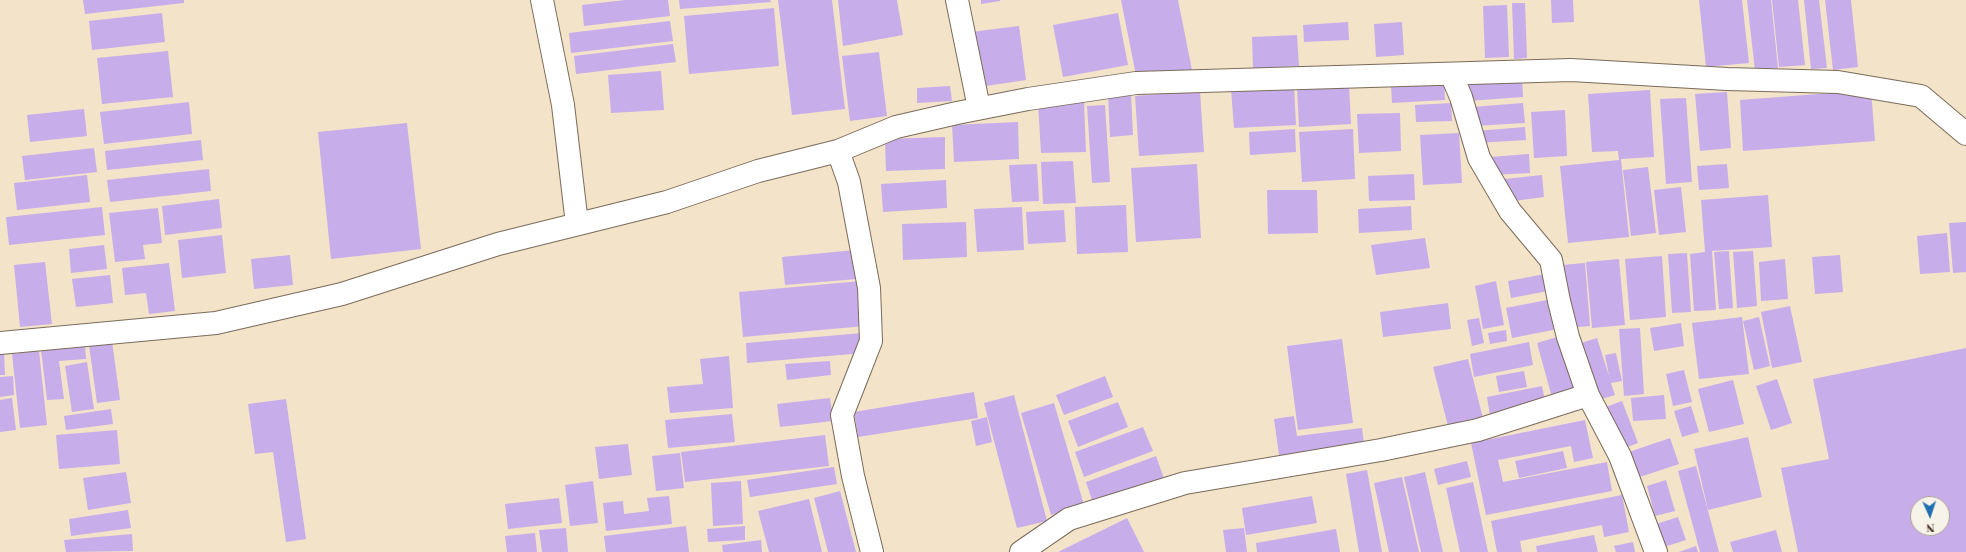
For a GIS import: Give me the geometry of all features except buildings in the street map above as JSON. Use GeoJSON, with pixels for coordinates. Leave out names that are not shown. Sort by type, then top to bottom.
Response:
{"type":"FeatureCollection","features":[{"type":"Feature","properties":{"kind":"street"},"geometry":{"type":"LineString","coordinates":[[542,0],[563,105],[577,224]]}},
{"type":"Feature","properties":{"kind":"street"},"geometry":{"type":"LineString","coordinates":[[957,0],[979,108]]}},
{"type":"Feature","properties":{"kind":"street"},"geometry":{"type":"LineString","coordinates":[[0,343],[216,323],[342,294],[498,244],[667,202],[758,171],[838,151],[896,128],[979,108],[1136,83],[1571,70],[1727,79],[1838,82],[1921,96],[1966,134]]}},
{"type":"Feature","properties":{"kind":"street"},"geometry":{"type":"LineString","coordinates":[[1451,74],[1461,98],[1479,158],[1510,211],[1551,260],[1568,337],[1588,395],[1620,456],[1656,552]]}},
{"type":"Feature","properties":{"kind":"street"},"geometry":{"type":"LineString","coordinates":[[838,151],[849,182],[869,288],[871,341],[842,415],[853,476],[872,552]]}},
{"type":"Feature","properties":{"kind":"street"},"geometry":{"type":"LineString","coordinates":[[1021,552],[1069,519],[1185,483],[1381,450],[1478,430],[1588,395]]}}]}
